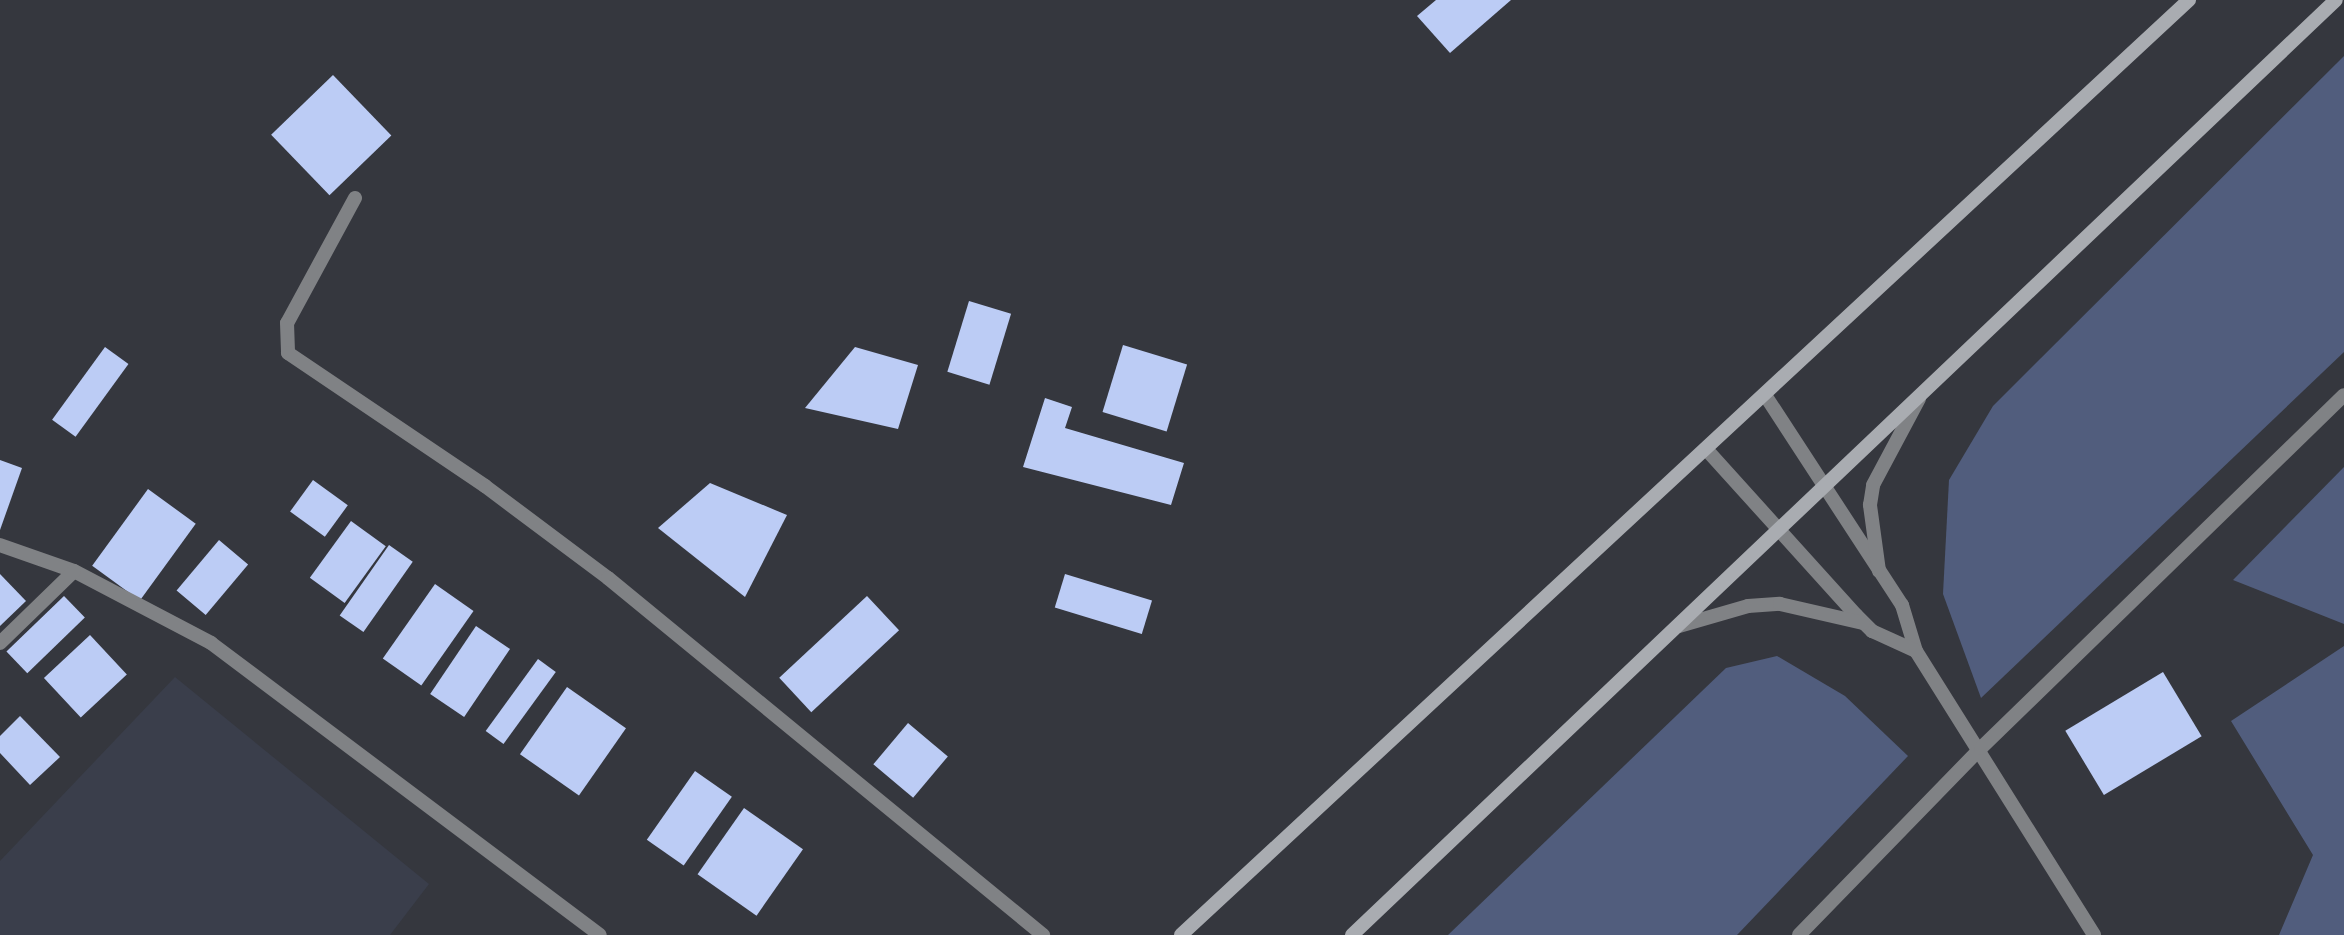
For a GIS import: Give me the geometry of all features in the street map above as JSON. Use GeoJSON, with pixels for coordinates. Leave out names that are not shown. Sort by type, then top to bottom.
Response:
{"type":"FeatureCollection","features":[{"type":"Feature","properties":{"kind":"street"},"geometry":{"type":"LineString","coordinates":[[1181,935],[2189,0]]}},
{"type":"Feature","properties":{"kind":"street"},"geometry":{"type":"LineString","coordinates":[[1352,935],[2336,0]]}},
{"type":"Feature","properties":{"kind":"street"},"geometry":{"type":"LineString","coordinates":[[355,198],[287,323],[288,353],[485,486],[608,578],[1043,935]]}},
{"type":"Feature","properties":{"kind":"street"},"geometry":{"type":"LineString","coordinates":[[1765,395],[1908,617],[1916,651],[1981,748],[2094,935]]}},
{"type":"Feature","properties":{"kind":"street"},"geometry":{"type":"LineString","coordinates":[[1799,935],[1981,748],[2344,396]]}},
{"type":"Feature","properties":{"kind":"street"},"geometry":{"type":"LineString","coordinates":[[1880,576],[1870,505],[1873,485],[1919,399]]}},
{"type":"Feature","properties":{"kind":"street"},"geometry":{"type":"LineString","coordinates":[[1706,449],[1864,623]]}},
{"type":"Feature","properties":{"kind":"street"},"geometry":{"type":"LineString","coordinates":[[0,545],[74,571],[160,613],[258,675],[600,935]]}},
{"type":"Feature","properties":{"kind":"street"},"geometry":{"type":"LineString","coordinates":[[0,643],[74,571]]}},
{"type":"Feature","properties":{"kind":"street"},"geometry":{"type":"LineString","coordinates":[[1679,626],[1748,606],[1780,604],[1864,623],[1916,651]]}},
{"type":"Feature","properties":{"kind":"shaded area"},"geometry":{"type":"Polygon","coordinates":[[[2344,56],[2344,352],[1981,698],[1943,594],[1949,480],[1993,406],[2344,56]]]}},
{"type":"Feature","properties":{"kind":"shaded area"},"geometry":{"type":"Polygon","coordinates":[[[2344,467],[2344,624],[2233,580],[2344,467]]]}},
{"type":"Feature","properties":{"kind":"shaded area"},"geometry":{"type":"Polygon","coordinates":[[[2344,646],[2344,935],[2279,935],[2313,855],[2231,721],[2344,646]]]}},
{"type":"Feature","properties":{"kind":"shaded area"},"geometry":{"type":"Polygon","coordinates":[[[1777,656],[1845,696],[1908,756],[1737,935],[1448,935],[1726,668],[1777,656]]]}},
{"type":"Feature","properties":{"kind":"shaded area"},"geometry":{"type":"Polygon","coordinates":[[[175,677],[429,884],[390,935],[0,935],[0,861],[175,677]]]}},
{"type":"Feature","properties":{"kind":"building"},"geometry":{"type":"Polygon","coordinates":[[[1436,0],[1511,0],[1450,53],[1417,16],[1436,0]]]}},
{"type":"Feature","properties":{"kind":"building"},"geometry":{"type":"Polygon","coordinates":[[[333,75],[391,135],[329,195],[271,135],[333,75]]]}},
{"type":"Feature","properties":{"kind":"building"},"geometry":{"type":"Polygon","coordinates":[[[969,301],[1011,314],[989,385],[947,372],[969,301]]]}},
{"type":"Feature","properties":{"kind":"building"},"geometry":{"type":"Polygon","coordinates":[[[1123,345],[1187,365],[1167,432],[1103,412],[1123,345]]]}},
{"type":"Feature","properties":{"kind":"building"},"geometry":{"type":"Polygon","coordinates":[[[105,347],[128,364],[76,437],[52,420],[105,347]]]}},
{"type":"Feature","properties":{"kind":"building"},"geometry":{"type":"Polygon","coordinates":[[[855,347],[918,365],[898,429],[805,408],[855,347]]]}},
{"type":"Feature","properties":{"kind":"building"},"geometry":{"type":"Polygon","coordinates":[[[1045,398],[1072,407],[1065,428],[1184,463],[1171,505],[1023,467],[1045,398]]]}},
{"type":"Feature","properties":{"kind":"building"},"geometry":{"type":"Polygon","coordinates":[[[0,460],[22,468],[0,530],[0,460]]]}},
{"type":"Feature","properties":{"kind":"building"},"geometry":{"type":"Polygon","coordinates":[[[313,480],[348,505],[325,537],[290,512],[313,480]]]}},
{"type":"Feature","properties":{"kind":"building"},"geometry":{"type":"Polygon","coordinates":[[[710,483],[787,515],[745,597],[658,528],[710,483]]]}},
{"type":"Feature","properties":{"kind":"building"},"geometry":{"type":"Polygon","coordinates":[[[148,489],[196,524],[140,601],[92,566],[148,489]]]}},
{"type":"Feature","properties":{"kind":"building"},"geometry":{"type":"Polygon","coordinates":[[[351,521],[386,546],[345,603],[310,578],[351,521]]]}},
{"type":"Feature","properties":{"kind":"building"},"geometry":{"type":"Polygon","coordinates":[[[219,540],[248,564],[206,615],[177,591],[219,540]]]}},
{"type":"Feature","properties":{"kind":"building"},"geometry":{"type":"Polygon","coordinates":[[[389,545],[413,562],[363,632],[340,615],[389,545]]]}},
{"type":"Feature","properties":{"kind":"building"},"geometry":{"type":"Polygon","coordinates":[[[0,574],[26,601],[0,626],[0,574]]]}},
{"type":"Feature","properties":{"kind":"building"},"geometry":{"type":"Polygon","coordinates":[[[1065,574],[1152,601],[1142,634],[1055,607],[1065,574]]]}},
{"type":"Feature","properties":{"kind":"building"},"geometry":{"type":"Polygon","coordinates":[[[435,584],[474,611],[421,686],[383,659],[435,584]]]}},
{"type":"Feature","properties":{"kind":"building"},"geometry":{"type":"Polygon","coordinates":[[[64,596],[85,618],[27,673],[6,652],[64,596]]]}},
{"type":"Feature","properties":{"kind":"building"},"geometry":{"type":"Polygon","coordinates":[[[867,596],[899,630],[811,712],[779,678],[867,596]]]}},
{"type":"Feature","properties":{"kind":"building"},"geometry":{"type":"Polygon","coordinates":[[[476,626],[510,649],[464,717],[430,694],[476,626]]]}},
{"type":"Feature","properties":{"kind":"building"},"geometry":{"type":"Polygon","coordinates":[[[90,635],[127,674],[81,717],[44,678],[90,635]]]}},
{"type":"Feature","properties":{"kind":"building"},"geometry":{"type":"Polygon","coordinates":[[[538,659],[556,672],[503,744],[486,731],[538,659]]]}},
{"type":"Feature","properties":{"kind":"building"},"geometry":{"type":"Polygon","coordinates":[[[2163,672],[2202,736],[2104,795],[2065,731],[2163,672]]]}},
{"type":"Feature","properties":{"kind":"building"},"geometry":{"type":"Polygon","coordinates":[[[567,687],[626,728],[579,795],[520,754],[567,687]]]}},
{"type":"Feature","properties":{"kind":"building"},"geometry":{"type":"Polygon","coordinates":[[[20,716],[60,757],[30,785],[0,753],[0,736],[20,716]]]}},
{"type":"Feature","properties":{"kind":"building"},"geometry":{"type":"Polygon","coordinates":[[[908,723],[948,756],[913,798],[873,764],[908,723]]]}},
{"type":"Feature","properties":{"kind":"building"},"geometry":{"type":"Polygon","coordinates":[[[695,771],[732,797],[684,866],[647,840],[695,771]]]}},
{"type":"Feature","properties":{"kind":"building"},"geometry":{"type":"Polygon","coordinates":[[[744,808],[803,849],[757,916],[698,874],[744,808]]]}}]}
